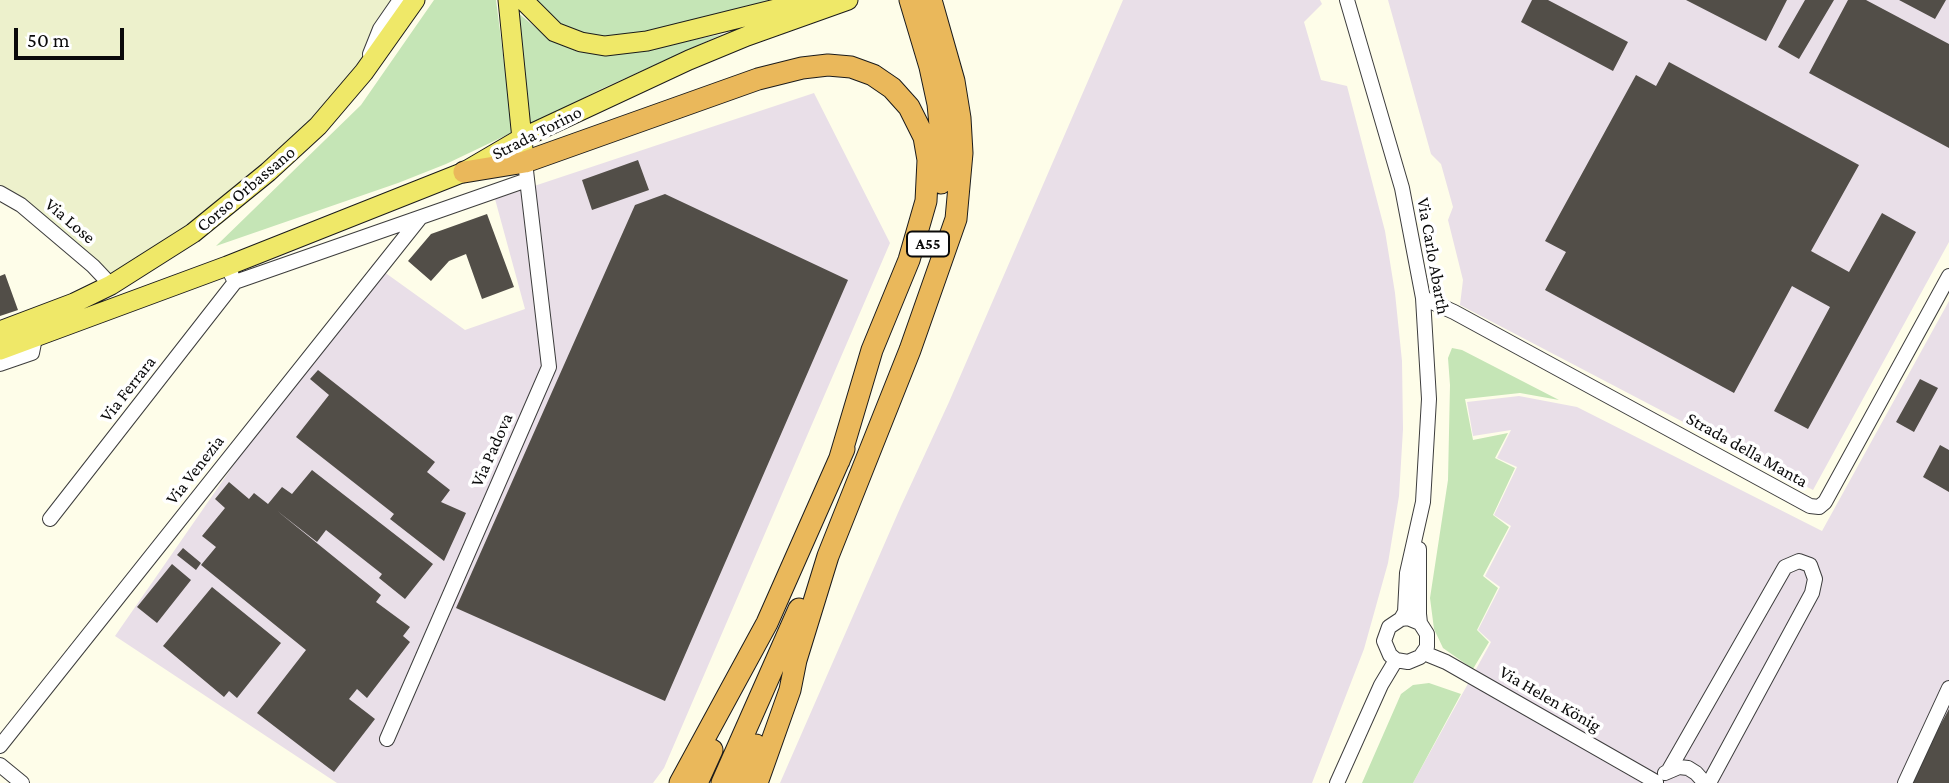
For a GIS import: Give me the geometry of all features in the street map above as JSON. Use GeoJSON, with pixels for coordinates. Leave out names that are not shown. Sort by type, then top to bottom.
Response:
{"type":"FeatureCollection","features":[{"type":"Feature","properties":{"kind":"highway","name":"A55"},"geometry":{"type":"LineString","coordinates":[[697,783],[919,272],[938,206],[943,157],[922,6]]}},
{"type":"Feature","properties":{"kind":"highway","name":"A55"},"geometry":{"type":"LineString","coordinates":[[722,783],[803,600],[828,556],[910,350],[956,219],[962,153],[960,118],[954,81],[922,6]]}},
{"type":"Feature","properties":{"kind":"highway"},"geometry":{"type":"LineString","coordinates":[[464,172],[526,171],[758,79],[814,65],[839,65],[863,71],[882,81],[901,97],[915,116],[924,137],[928,160],[926,201],[912,251],[872,350],[839,461]]}},
{"type":"Feature","properties":{"kind":"highway"},"geometry":{"type":"LineString","coordinates":[[757,783],[790,690],[796,660],[828,556]]}},
{"type":"Feature","properties":{"kind":"highway"},"geometry":{"type":"LineString","coordinates":[[680,783],[767,623]]}},
{"type":"Feature","properties":{"kind":"highway"},"geometry":{"type":"LineString","coordinates":[[740,783],[779,691],[796,660]]}},
{"type":"Feature","properties":{"kind":"main road","name":"Corso Orbassano"},"geometry":{"type":"LineString","coordinates":[[111,285],[193,233],[268,172],[318,126],[363,72],[415,0]]}},
{"type":"Feature","properties":{"kind":"main road"},"geometry":{"type":"LineString","coordinates":[[508,0],[526,171]]}},
{"type":"Feature","properties":{"kind":"main road"},"geometry":{"type":"LineString","coordinates":[[523,0],[555,32],[581,42],[605,46],[647,41],[827,0]]}},
{"type":"Feature","properties":{"kind":"main road","name":"Strada Torino"},"geometry":{"type":"LineString","coordinates":[[0,350],[231,274],[464,172],[522,138],[689,60],[848,0]]}},
{"type":"Feature","properties":{"kind":"main road"},"geometry":{"type":"LineString","coordinates":[[0,331],[74,303],[111,285]]}},
{"type":"Feature","properties":{"kind":"street","name":"Corso Orbassano"},"geometry":{"type":"LineString","coordinates":[[363,72],[380,29],[400,0]]}},
{"type":"Feature","properties":{"kind":"street","name":"Via Carlo Abarth"},"geometry":{"type":"LineString","coordinates":[[1346,0],[1402,187],[1423,298],[1428,369],[1428,429],[1423,502],[1407,573],[1405,612],[1385,634],[1386,649],[1396,660]]}},
{"type":"Feature","properties":{"kind":"street","name":"Strada Torino"},"geometry":{"type":"LineString","coordinates":[[231,274],[420,218],[526,171]]}},
{"type":"Feature","properties":{"kind":"street","name":"Via Padova"},"geometry":{"type":"LineString","coordinates":[[387,738],[549,367],[526,171]]}},
{"type":"Feature","properties":{"kind":"street","name":"Via Lose"},"geometry":{"type":"LineString","coordinates":[[0,193],[21,205],[93,266],[111,285]]}},
{"type":"Feature","properties":{"kind":"street","name":"Via Venezia"},"geometry":{"type":"LineString","coordinates":[[0,746],[420,218]]}},
{"type":"Feature","properties":{"kind":"street","name":"Via Ferrara"},"geometry":{"type":"LineString","coordinates":[[50,519],[231,274]]}},
{"type":"Feature","properties":{"kind":"street","name":"Strada della Manta"},"geometry":{"type":"LineString","coordinates":[[1423,298],[1810,506],[1819,507],[1825,502],[1949,275]]}},
{"type":"Feature","properties":{"kind":"street","name":"Strada Torino"},"geometry":{"type":"LineString","coordinates":[[0,364],[32,353],[35,338]]}},
{"type":"Feature","properties":{"kind":"street","name":"Via Carlo Abarth"},"geometry":{"type":"LineString","coordinates":[[1419,527],[1420,623],[1427,634],[1424,653]]}},
{"type":"Feature","properties":{"kind":"street"},"geometry":{"type":"LineString","coordinates":[[1656,783],[1670,770],[1785,567],[1799,561],[1810,565],[1815,579],[1812,593],[1707,783],[1688,768],[1670,770]]}},
{"type":"Feature","properties":{"kind":"street"},"geometry":{"type":"LineString","coordinates":[[1401,619],[1408,618],[1420,623]]}},
{"type":"Feature","properties":{"kind":"street"},"geometry":{"type":"LineString","coordinates":[[1336,783],[1372,704],[1396,660],[1414,661],[1424,653]]}},
{"type":"Feature","properties":{"kind":"street","name":"Via Helen König"},"geometry":{"type":"LineString","coordinates":[[1424,653],[1446,662],[1656,783]]}},
{"type":"Feature","properties":{"kind":"street"},"geometry":{"type":"LineString","coordinates":[[1905,783],[1949,688]]}},
{"type":"Feature","properties":{"kind":"street"},"geometry":{"type":"LineString","coordinates":[[0,765],[22,783]]}},
{"type":"Feature","properties":{"kind":"shaded area"},"geometry":{"type":"Polygon","coordinates":[[[1123,0],[1320,0],[1322,4],[1304,22],[1321,80],[1347,86],[1385,231],[1402,361],[1403,429],[1399,496],[1388,563],[1364,649],[1312,783],[780,783],[949,402],[1123,0]]]}},
{"type":"Feature","properties":{"kind":"shaded area"},"geometry":{"type":"Polygon","coordinates":[[[1388,0],[1949,0],[1949,242],[1813,490],[1460,305],[1463,280],[1448,220],[1453,207],[1441,164],[1431,154],[1388,0]]]}},
{"type":"Feature","properties":{"kind":"shaded area"},"geometry":{"type":"Polygon","coordinates":[[[814,93],[890,243],[664,768],[653,783],[337,783],[115,636],[373,264],[465,330],[525,309],[495,199],[814,93]]]}},
{"type":"Feature","properties":{"kind":"shaded area"},"geometry":{"type":"Polygon","coordinates":[[[1949,301],[1949,783],[1413,783],[1491,642],[1478,630],[1500,587],[1485,576],[1511,526],[1494,515],[1517,467],[1497,458],[1511,430],[1473,436],[1467,402],[1519,396],[1577,407],[1822,531],[1949,301]]]}},
{"type":"Feature","properties":{"kind":"green space"},"geometry":{"type":"Polygon","coordinates":[[[0,0],[400,0],[364,72],[318,126],[111,285],[0,193],[0,0]]]}},
{"type":"Feature","properties":{"kind":"green space"},"geometry":{"type":"Polygon","coordinates":[[[434,0],[496,0],[513,132],[398,183],[216,246],[361,105],[434,0]]]}},
{"type":"Feature","properties":{"kind":"green space"},"geometry":{"type":"Polygon","coordinates":[[[531,0],[772,0],[690,24],[644,34],[605,38],[590,36],[560,25],[531,0]]]}},
{"type":"Feature","properties":{"kind":"green space"},"geometry":{"type":"Polygon","coordinates":[[[517,12],[547,37],[578,52],[603,53],[646,49],[723,34],[599,90],[529,126],[517,12]]]}},
{"type":"Feature","properties":{"kind":"green space"},"geometry":{"type":"Polygon","coordinates":[[[1452,348],[1462,350],[1559,400],[1520,393],[1465,399],[1473,440],[1508,433],[1495,458],[1515,468],[1493,515],[1509,527],[1483,576],[1498,588],[1477,630],[1489,642],[1473,669],[1443,648],[1434,629],[1430,598],[1448,480],[1448,358],[1452,348]]]}},
{"type":"Feature","properties":{"kind":"green space"},"geometry":{"type":"Polygon","coordinates":[[[1429,683],[1461,694],[1413,783],[1362,783],[1401,694],[1413,685],[1429,683]]]}},
{"type":"Feature","properties":{"kind":"building"},"geometry":{"type":"Polygon","coordinates":[[[1532,0],[1548,0],[1628,42],[1613,71],[1521,22],[1532,0]]]}},
{"type":"Feature","properties":{"kind":"building"},"geometry":{"type":"Polygon","coordinates":[[[1686,0],[1787,0],[1766,41],[1686,0]]]}},
{"type":"Feature","properties":{"kind":"building"},"geometry":{"type":"Polygon","coordinates":[[[1805,0],[1834,0],[1799,59],[1778,47],[1805,0]]]}},
{"type":"Feature","properties":{"kind":"building"},"geometry":{"type":"Polygon","coordinates":[[[1848,0],[1866,0],[1949,44],[1949,148],[1809,73],[1848,0]]]}},
{"type":"Feature","properties":{"kind":"building"},"geometry":{"type":"Polygon","coordinates":[[[1899,0],[1946,0],[1935,19],[1899,0]]]}},
{"type":"Feature","properties":{"kind":"building"},"geometry":{"type":"Polygon","coordinates":[[[1669,62],[1859,165],[1811,251],[1849,272],[1882,213],[1916,232],[1808,429],[1774,411],[1830,307],[1792,286],[1734,393],[1545,290],[1566,252],[1545,241],[1636,75],[1656,86],[1669,62]]]}},
{"type":"Feature","properties":{"kind":"building"},"geometry":{"type":"Polygon","coordinates":[[[638,160],[649,190],[592,210],[582,180],[638,160]]]}},
{"type":"Feature","properties":{"kind":"building"},"geometry":{"type":"Polygon","coordinates":[[[665,194],[848,280],[665,701],[456,608],[635,205],[665,194]]]}},
{"type":"Feature","properties":{"kind":"building"},"geometry":{"type":"Polygon","coordinates":[[[487,214],[514,287],[482,299],[466,254],[449,261],[431,281],[408,261],[431,234],[487,214]]]}},
{"type":"Feature","properties":{"kind":"building"},"geometry":{"type":"Polygon","coordinates":[[[5,274],[18,310],[0,316],[0,276],[5,274]]]}},
{"type":"Feature","properties":{"kind":"building"},"geometry":{"type":"Polygon","coordinates":[[[318,370],[435,462],[427,472],[450,490],[441,502],[466,513],[444,561],[390,519],[394,514],[296,437],[329,395],[310,379],[318,370]]]}},
{"type":"Feature","properties":{"kind":"building"},"geometry":{"type":"Polygon","coordinates":[[[1920,379],[1938,388],[1914,432],[1896,422],[1920,379]]]}},
{"type":"Feature","properties":{"kind":"building"},"geometry":{"type":"Polygon","coordinates":[[[1940,445],[1949,450],[1949,492],[1923,477],[1940,445]]]}},
{"type":"Feature","properties":{"kind":"building"},"geometry":{"type":"Polygon","coordinates":[[[312,470],[433,564],[405,599],[379,578],[382,574],[326,530],[317,542],[276,510],[381,595],[376,602],[410,627],[403,636],[410,642],[367,698],[357,689],[349,699],[375,719],[334,772],[257,713],[306,650],[201,565],[216,547],[202,536],[225,508],[215,499],[229,482],[249,499],[254,493],[268,504],[282,487],[292,494],[312,470]]]}},
{"type":"Feature","properties":{"kind":"building"},"geometry":{"type":"Polygon","coordinates":[[[183,548],[201,563],[196,570],[177,555],[183,548]]]}},
{"type":"Feature","properties":{"kind":"building"},"geometry":{"type":"Polygon","coordinates":[[[172,564],[191,580],[157,623],[137,607],[172,564]]]}},
{"type":"Feature","properties":{"kind":"building"},"geometry":{"type":"Polygon","coordinates":[[[212,587],[281,643],[237,698],[229,691],[224,697],[163,646],[212,587]]]}},
{"type":"Feature","properties":{"kind":"building"},"geometry":{"type":"Polygon","coordinates":[[[1949,709],[1949,783],[1909,783],[1949,709]]]}}]}
